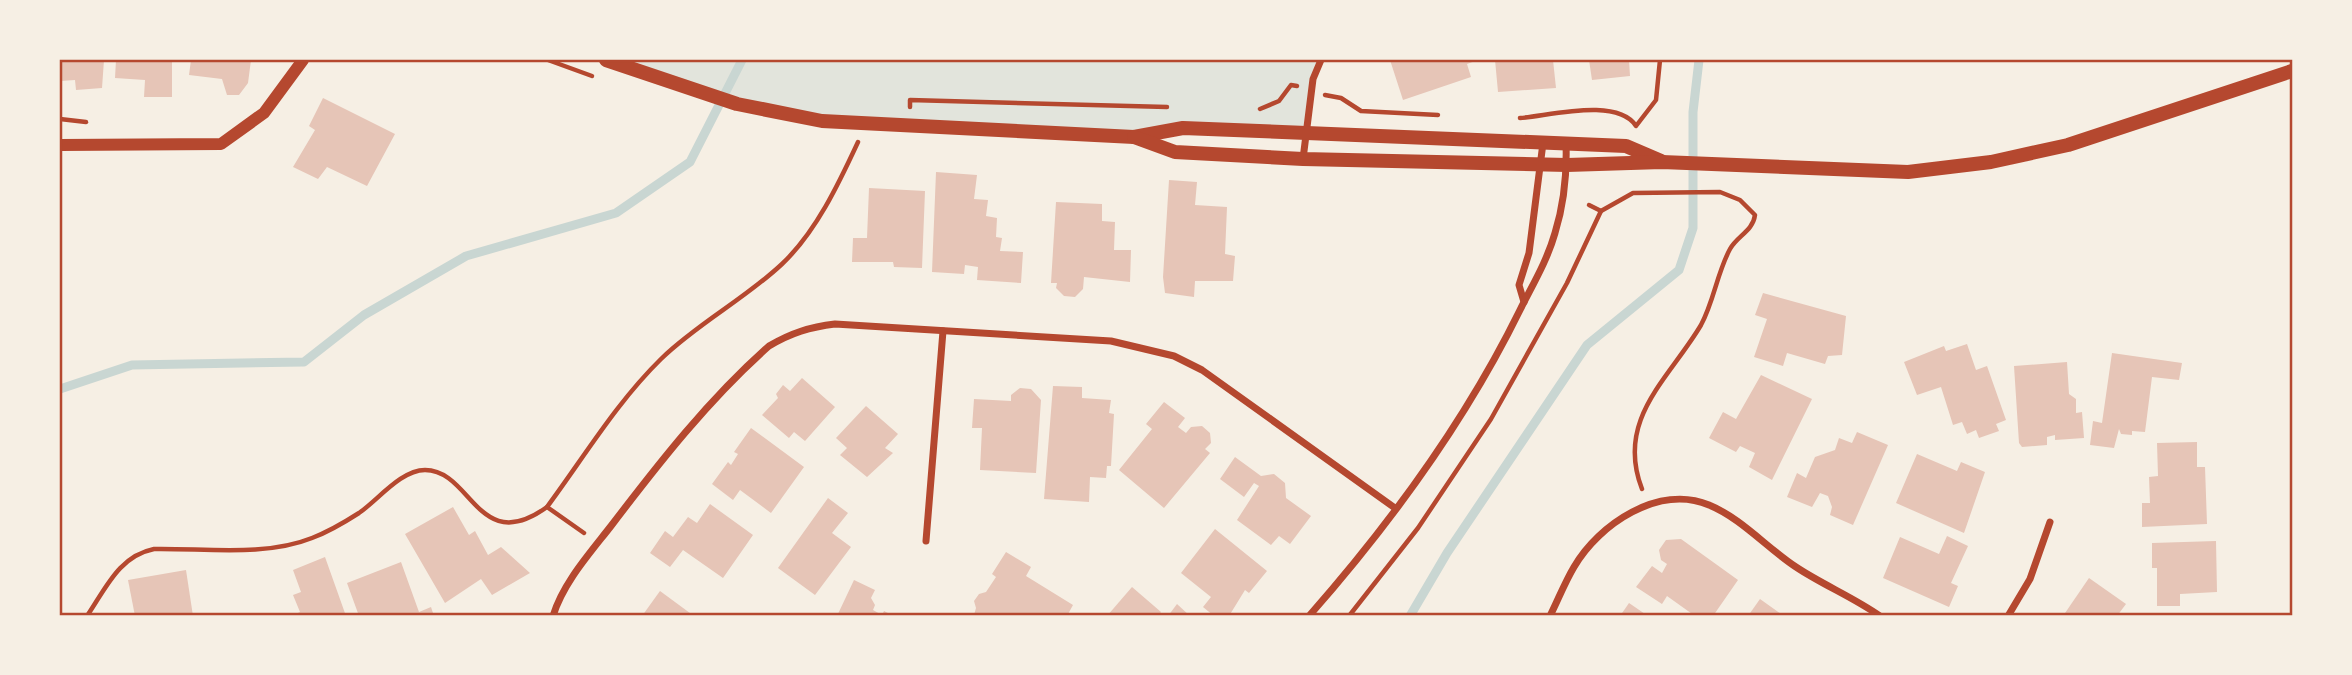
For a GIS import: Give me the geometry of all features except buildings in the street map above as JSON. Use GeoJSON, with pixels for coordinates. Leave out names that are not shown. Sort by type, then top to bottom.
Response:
{"type":"FeatureCollection","features":[{"type":"Feature","properties":{"kind":"main road"},"geometry":{"type":"LineString","coordinates":[[606,60],[737,104],[784,115],[863,124],[1134,137],[1183,128],[1626,146],[1662,162]]}},
{"type":"Feature","properties":{"kind":"main road"},"geometry":{"type":"LineString","coordinates":[[1134,137],[1175,152],[1303,159],[1567,165],[1662,162],[1908,172],[1991,162],[2068,145],[2292,71]]}},
{"type":"Feature","properties":{"kind":"street"},"geometry":{"type":"LineString","coordinates":[[60,145],[221,144],[264,113],[303,60]]}},
{"type":"Feature","properties":{"kind":"street"},"geometry":{"type":"LineString","coordinates":[[1303,159],[1312,90],[1321,60]]}},
{"type":"Feature","properties":{"kind":"street"},"geometry":{"type":"LineString","coordinates":[[1524,302],[1519,285],[1529,253],[1543,143]]}},
{"type":"Feature","properties":{"kind":"street"},"geometry":{"type":"LineString","coordinates":[[1309,615],[1395,508],[1471,401],[1534,287],[1556,231],[1567,165],[1566,144]]}},
{"type":"Feature","properties":{"kind":"street"},"geometry":{"type":"LineString","coordinates":[[553,615],[558,600],[598,543],[675,444],[752,361],[779,340],[812,327],[835,324],[1111,341],[1174,356],[1229,388],[1395,508]]}},
{"type":"Feature","properties":{"kind":"street"},"geometry":{"type":"LineString","coordinates":[[926,541],[943,331]]}},
{"type":"Feature","properties":{"kind":"street"},"geometry":{"type":"LineString","coordinates":[[1550,615],[1574,566],[1590,546],[1631,513],[1649,503],[1688,499],[1710,505],[1796,567],[1880,615]]}},
{"type":"Feature","properties":{"kind":"street"},"geometry":{"type":"LineString","coordinates":[[2008,615],[2030,579],[2050,522]]}},
{"type":"Feature","properties":{"kind":"path"},"geometry":{"type":"LineString","coordinates":[[1518,118],[1597,111],[1618,114],[1633,120],[1636,126],[1656,100],[1660,60]]}},
{"type":"Feature","properties":{"kind":"path"},"geometry":{"type":"LineString","coordinates":[[1255,110],[1279,101],[1291,85],[1341,98],[1361,111],[1442,115]]}},
{"type":"Feature","properties":{"kind":"path"},"geometry":{"type":"LineString","coordinates":[[910,100],[1172,107]]}},
{"type":"Feature","properties":{"kind":"path"},"geometry":{"type":"LineString","coordinates":[[60,119],[95,123]]}},
{"type":"Feature","properties":{"kind":"path"},"geometry":{"type":"LineString","coordinates":[[88,615],[118,569],[140,552],[154,549],[271,548],[303,542],[360,512],[413,472],[426,470],[441,475],[475,507],[505,522],[533,517],[547,507],[652,369],[694,330],[771,274],[795,249],[840,177],[858,143],[863,124]]}},
{"type":"Feature","properties":{"kind":"path"},"geometry":{"type":"LineString","coordinates":[[1627,182],[1633,193]]}},
{"type":"Feature","properties":{"kind":"path"},"geometry":{"type":"LineString","coordinates":[[1349,615],[1418,528],[1491,419],[1579,260],[1601,211],[1633,193],[1720,192],[1740,200],[1755,215],[1751,228],[1732,246],[1727,256],[1702,324],[1640,416],[1637,475],[1649,503]]}},
{"type":"Feature","properties":{"kind":"path"},"geometry":{"type":"LineString","coordinates":[[1588,205],[1601,211]]}},
{"type":"Feature","properties":{"kind":"path"},"geometry":{"type":"LineString","coordinates":[[547,507],[598,543]]}},
{"type":"Feature","properties":{"kind":"shaded area"},"geometry":{"type":"Polygon","coordinates":[[[606,60],[1321,60],[1313,79],[1306,133],[1183,128],[1134,137],[771,113],[606,60]]]}},
{"type":"Feature","properties":{"kind":"waterway"},"geometry":{"type":"LineString","coordinates":[[60,389],[132,365],[304,362],[364,315],[466,256],[616,213],[690,162],[742,60]]}},
{"type":"Feature","properties":{"kind":"waterway"},"geometry":{"type":"LineString","coordinates":[[1410,616],[1447,553],[1587,345],[1679,270],[1693,228],[1693,112],[1699,60]]}}]}
